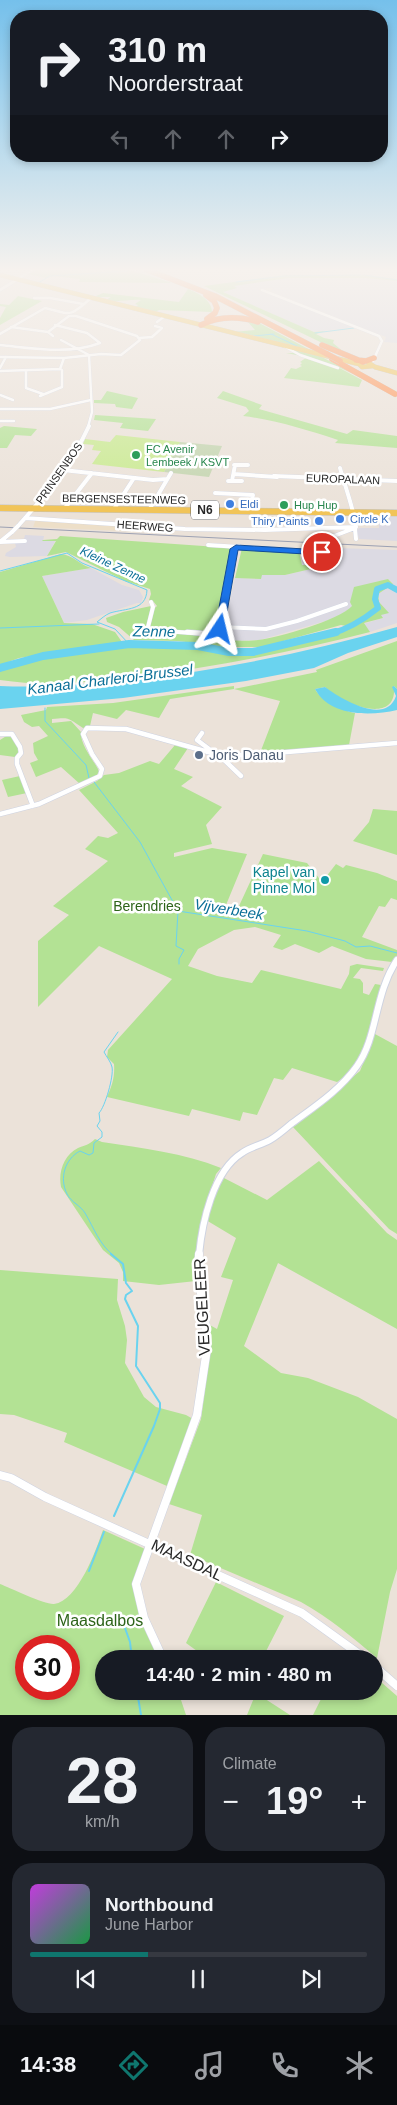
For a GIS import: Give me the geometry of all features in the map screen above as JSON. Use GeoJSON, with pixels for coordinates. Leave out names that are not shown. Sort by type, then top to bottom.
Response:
{"type":"FeatureCollection","features":[{"type":"Feature","properties":{"kind":"highway"},"geometry":{"type":"LineString","coordinates":[[314,349],[396,393]]}},
{"type":"Feature","properties":{"kind":"highway"},"geometry":{"type":"LineString","coordinates":[[318,349],[396,393]]}},
{"type":"Feature","properties":{"kind":"highway"},"geometry":{"type":"LineString","coordinates":[[330,349],[352,359],[369,363]]}},
{"type":"Feature","properties":{"kind":"highway"},"geometry":{"type":"LineString","coordinates":[[352,359],[369,363]]}},
{"type":"Feature","properties":{"kind":"main road"},"geometry":{"type":"LineString","coordinates":[[301,349],[369,363],[397,373]]}},
{"type":"Feature","properties":{"kind":"main road","name":"BERGENSESTEENWEG"},"geometry":{"type":"LineString","coordinates":[[0,508],[29,510],[65,508],[397,514]]}},
{"type":"Feature","properties":{"kind":"street"},"geometry":{"type":"LineString","coordinates":[[80,349],[87,356]]}},
{"type":"Feature","properties":{"kind":"street"},"geometry":{"type":"LineString","coordinates":[[0,357],[64,358],[121,355],[129,349]]}},
{"type":"Feature","properties":{"kind":"street"},"geometry":{"type":"LineString","coordinates":[[288,349],[338,368]]}},
{"type":"Feature","properties":{"kind":"street"},"geometry":{"type":"LineString","coordinates":[[369,363],[377,349]]}},
{"type":"Feature","properties":{"kind":"street","name":"PRINSENBOS"},"geometry":{"type":"LineString","coordinates":[[0,542],[25,518],[29,510],[63,470],[78,448],[91,422],[92,412],[87,356]]}},
{"type":"Feature","properties":{"kind":"street"},"geometry":{"type":"LineString","coordinates":[[6,357],[0,370],[60,369]]}},
{"type":"Feature","properties":{"kind":"street"},"geometry":{"type":"LineString","coordinates":[[26,371],[26,388],[41,395],[62,387],[62,370],[60,369],[64,358]]}},
{"type":"Feature","properties":{"kind":"street"},"geometry":{"type":"LineString","coordinates":[[0,395],[13,400]]}},
{"type":"Feature","properties":{"kind":"street"},"geometry":{"type":"LineString","coordinates":[[0,409],[50,409],[91,400]]}},
{"type":"Feature","properties":{"kind":"street"},"geometry":{"type":"LineString","coordinates":[[0,420],[14,421]]}},
{"type":"Feature","properties":{"kind":"street"},"geometry":{"type":"LineString","coordinates":[[242,481],[230,481],[234,474],[234,465],[248,465]]}},
{"type":"Feature","properties":{"kind":"street"},"geometry":{"type":"LineString","coordinates":[[340,468],[351,509],[354,513],[356,539]]}},
{"type":"Feature","properties":{"kind":"street"},"geometry":{"type":"LineString","coordinates":[[63,470],[156,480],[167,479]]}},
{"type":"Feature","properties":{"kind":"street"},"geometry":{"type":"LineString","coordinates":[[65,508],[92,473]]}},
{"type":"Feature","properties":{"kind":"street"},"geometry":{"type":"LineString","coordinates":[[149,510],[171,473]]}},
{"type":"Feature","properties":{"kind":"street","name":"EUROPALAAN"},"geometry":{"type":"LineString","coordinates":[[234,474],[397,481]]}},
{"type":"Feature","properties":{"kind":"street"},"geometry":{"type":"LineString","coordinates":[[114,509],[134,478]]}},
{"type":"Feature","properties":{"kind":"street"},"geometry":{"type":"LineString","coordinates":[[216,493],[253,495],[249,511]]}},
{"type":"Feature","properties":{"kind":"street","name":"HEERWEG"},"geometry":{"type":"LineString","coordinates":[[25,518],[194,529],[355,528]]}},
{"type":"Feature","properties":{"kind":"street"},"geometry":{"type":"LineString","coordinates":[[208,545],[322,552],[329,551],[334,536],[355,528]]}},
{"type":"Feature","properties":{"kind":"street"},"geometry":{"type":"LineString","coordinates":[[0,542],[25,541]]}},
{"type":"Feature","properties":{"kind":"street"},"geometry":{"type":"LineString","coordinates":[[151,602],[153,607],[148,627],[152,630],[213,634],[218,632],[234,549],[240,546]]}},
{"type":"Feature","properties":{"kind":"street"},"geometry":{"type":"LineString","coordinates":[[220,627],[266,629],[297,621],[346,604]]}},
{"type":"Feature","properties":{"kind":"street"},"geometry":{"type":"LineString","coordinates":[[0,814],[33,806],[100,776],[102,769],[92,754],[83,734],[87,728],[107,726],[126,729],[219,755],[252,755],[397,743]]}},
{"type":"Feature","properties":{"kind":"street"},"geometry":{"type":"LineString","coordinates":[[202,733],[197,740],[209,749],[207,752]]}},
{"type":"Feature","properties":{"kind":"street"},"geometry":{"type":"LineString","coordinates":[[0,734],[12,734],[20,747],[21,753],[17,758],[17,764],[33,806]]}},
{"type":"Feature","properties":{"kind":"street"},"geometry":{"type":"LineString","coordinates":[[0,738],[6,734]]}},
{"type":"Feature","properties":{"kind":"street"},"geometry":{"type":"LineString","coordinates":[[219,755],[242,776]]}},
{"type":"Feature","properties":{"kind":"street","name":"VEUGELEER"},"geometry":{"type":"LineString","coordinates":[[159,1650],[144,1618],[136,1584],[196,1416],[207,1350],[205,1317],[198,1275],[198,1251],[201,1231],[213,1192],[221,1175],[241,1153],[280,1134],[356,1069],[366,1048],[384,982],[397,960]]}},
{"type":"Feature","properties":{"kind":"street","name":"MAASDAL"},"geometry":{"type":"LineString","coordinates":[[0,1475],[302,1613],[353,1650]]}},
{"type":"Feature","properties":{"kind":"street"},"geometry":{"type":"LineString","coordinates":[[383,1674],[397,1686]]}},
{"type":"Feature","properties":{"kind":"shaded area"},"geometry":{"type":"Polygon","coordinates":[[[379,516],[397,517],[397,541],[359,539],[357,531],[359,528],[379,528],[379,516]]]}},
{"type":"Feature","properties":{"kind":"shaded area"},"geometry":{"type":"Polygon","coordinates":[[[36,519],[131,526],[145,529],[145,532],[33,527],[36,519]]]}},
{"type":"Feature","properties":{"kind":"shaded area"},"geometry":{"type":"Polygon","coordinates":[[[25,535],[44,536],[43,541],[56,540],[47,556],[5,556],[6,553],[16,547],[15,543],[24,539],[25,535]]]}},
{"type":"Feature","properties":{"kind":"shaded area"},"geometry":{"type":"Polygon","coordinates":[[[337,548],[397,550],[397,623],[370,632],[363,624],[383,618],[380,615],[385,610],[379,602],[378,594],[393,584],[388,579],[336,618],[260,640],[235,641],[219,639],[223,631],[235,578],[260,579],[261,574],[285,575],[315,568],[317,565],[302,565],[301,556],[336,555],[337,548]]]}},
{"type":"Feature","properties":{"kind":"shaded area"},"geometry":{"type":"Polygon","coordinates":[[[91,568],[122,585],[139,590],[143,597],[141,603],[87,620],[64,623],[42,576],[91,568]]]}},
{"type":"Feature","properties":{"kind":"green space"},"geometry":{"type":"Polygon","coordinates":[[[288,349],[320,356],[368,381],[332,364],[362,380],[359,387],[284,378],[291,368],[296,369],[302,366],[300,362],[307,357],[286,353],[295,353],[288,349]]]}},
{"type":"Feature","properties":{"kind":"green space"},"geometry":{"type":"Polygon","coordinates":[[[107,391],[138,398],[132,409],[116,407],[115,404],[94,403],[94,400],[101,400],[107,391]]]}},
{"type":"Feature","properties":{"kind":"green space"},"geometry":{"type":"Polygon","coordinates":[[[223,391],[262,405],[259,409],[347,434],[353,430],[397,436],[397,448],[335,443],[338,440],[303,429],[243,416],[249,411],[246,407],[217,398],[223,391]]]}},
{"type":"Feature","properties":{"kind":"green space"},"geometry":{"type":"Polygon","coordinates":[[[95,415],[156,419],[148,431],[120,428],[123,423],[94,420],[95,415]]]}},
{"type":"Feature","properties":{"kind":"green space"},"geometry":{"type":"Polygon","coordinates":[[[4,426],[37,429],[31,436],[15,435],[7,448],[0,448],[0,428],[4,426]]]}},
{"type":"Feature","properties":{"kind":"green space","name":"FC Avenir Lembeek / KSVT"},"geometry":{"type":"Polygon","coordinates":[[[116,435],[180,442],[164,472],[92,464],[101,451],[92,450],[94,445],[83,444],[85,439],[110,442],[116,435]]]}},
{"type":"Feature","properties":{"kind":"green space"},"geometry":{"type":"Polygon","coordinates":[[[180,442],[222,446],[209,477],[164,472],[180,442]]]}},
{"type":"Feature","properties":{"kind":"green space"},"geometry":{"type":"Polygon","coordinates":[[[60,536],[232,548],[215,632],[220,635],[219,639],[238,641],[258,640],[308,628],[335,617],[352,606],[350,602],[354,587],[388,579],[393,584],[378,594],[379,602],[389,613],[381,615],[383,618],[364,623],[370,632],[224,664],[136,677],[85,682],[34,683],[0,680],[0,670],[4,668],[60,653],[126,646],[199,648],[216,652],[248,655],[337,633],[352,627],[341,625],[262,647],[225,647],[178,641],[134,640],[119,627],[107,622],[106,618],[151,606],[150,612],[157,606],[153,601],[149,600],[150,589],[125,581],[66,552],[47,556],[56,541],[42,541],[57,539],[60,536]]]}},
{"type":"Feature","properties":{"kind":"green space"},"geometry":{"type":"Polygon","coordinates":[[[242,548],[299,551],[302,565],[317,565],[315,568],[285,575],[262,575],[261,579],[235,578],[242,548]]]}},
{"type":"Feature","properties":{"kind":"green space"},"geometry":{"type":"Polygon","coordinates":[[[61,554],[69,556],[91,568],[42,576],[64,623],[92,624],[115,632],[122,642],[19,658],[0,665],[0,572],[61,554]]]}},
{"type":"Feature","properties":{"kind":"green space"},"geometry":{"type":"Polygon","coordinates":[[[397,641],[397,689],[394,686],[390,703],[384,707],[377,709],[360,707],[342,700],[325,687],[315,689],[322,698],[332,705],[355,713],[349,745],[260,753],[280,701],[234,689],[317,672],[316,670],[397,641]]]}},
{"type":"Feature","properties":{"kind":"green space"},"geometry":{"type":"Polygon","coordinates":[[[234,686],[234,689],[170,699],[159,718],[126,710],[117,719],[93,713],[90,726],[83,728],[69,719],[52,719],[52,723],[71,721],[81,732],[84,746],[98,769],[99,772],[95,777],[80,784],[61,767],[36,777],[30,763],[38,760],[34,753],[33,743],[48,736],[39,726],[32,727],[24,722],[21,715],[46,710],[47,707],[113,703],[234,686]]]}},
{"type":"Feature","properties":{"kind":"green space"},"geometry":{"type":"Polygon","coordinates":[[[8,735],[19,748],[19,752],[15,757],[0,755],[0,740],[8,735]]]}},
{"type":"Feature","properties":{"kind":"green space","name":"Berendries"},"geometry":{"type":"Polygon","coordinates":[[[175,745],[188,748],[174,769],[193,777],[181,786],[222,807],[206,825],[212,844],[174,853],[174,857],[212,848],[247,854],[226,905],[239,906],[263,854],[307,863],[322,882],[336,864],[343,868],[346,865],[377,873],[397,881],[397,900],[391,898],[385,907],[379,906],[362,937],[397,950],[397,958],[392,962],[366,959],[332,946],[319,953],[295,944],[282,950],[273,947],[281,935],[255,927],[234,930],[198,949],[188,966],[217,976],[252,983],[261,970],[341,989],[349,974],[350,966],[357,964],[384,968],[383,971],[361,968],[353,978],[360,979],[363,983],[363,993],[369,995],[375,984],[381,985],[363,1052],[348,1074],[337,1082],[292,1068],[283,1080],[274,1078],[257,1115],[243,1112],[240,1121],[192,1109],[189,1116],[107,1097],[113,1081],[114,1069],[114,1064],[107,1057],[108,1050],[172,979],[99,946],[38,1007],[38,941],[69,915],[53,906],[108,861],[85,849],[98,836],[108,838],[118,833],[79,790],[97,781],[104,775],[119,773],[150,761],[159,764],[175,745]]]}},
{"type":"Feature","properties":{"kind":"green space"},"geometry":{"type":"Polygon","coordinates":[[[20,776],[27,793],[8,797],[2,780],[20,776]]]}},
{"type":"Feature","properties":{"kind":"green space"},"geometry":{"type":"Polygon","coordinates":[[[373,809],[397,811],[397,855],[353,841],[369,822],[373,809]]]}},
{"type":"Feature","properties":{"kind":"green space"},"geometry":{"type":"Polygon","coordinates":[[[375,1034],[397,1046],[397,1234],[389,1229],[292,1126],[360,1071],[375,1034]]]}},
{"type":"Feature","properties":{"kind":"green space"},"geometry":{"type":"Polygon","coordinates":[[[95,1139],[102,1142],[178,1155],[221,1168],[216,1174],[200,1227],[195,1267],[196,1281],[159,1285],[123,1281],[123,1272],[119,1263],[103,1250],[61,1187],[61,1170],[66,1159],[73,1151],[89,1144],[95,1139]]]}},
{"type":"Feature","properties":{"kind":"green space"},"geometry":{"type":"Polygon","coordinates":[[[319,1161],[387,1233],[397,1240],[397,1329],[278,1263],[244,1346],[281,1373],[308,1378],[358,1397],[397,1419],[397,1569],[390,1592],[379,1650],[367,1650],[331,1621],[301,1602],[190,1555],[202,1515],[169,1504],[201,1419],[210,1351],[208,1324],[217,1329],[233,1280],[221,1277],[236,1238],[206,1220],[222,1177],[267,1200],[319,1161]]]}},
{"type":"Feature","properties":{"kind":"green space"},"geometry":{"type":"Polygon","coordinates":[[[0,1270],[118,1279],[117,1300],[127,1340],[125,1363],[144,1397],[156,1407],[186,1415],[193,1419],[167,1486],[64,1442],[67,1433],[14,1415],[0,1414],[0,1270]]]}},
{"type":"Feature","properties":{"kind":"green space","name":"Maasdalbos"},"geometry":{"type":"Polygon","coordinates":[[[103,1530],[145,1549],[136,1586],[160,1650],[95,1650],[95,1700],[181,1700],[186,1715],[0,1715],[0,1584],[36,1599],[54,1604],[63,1601],[71,1594],[91,1561],[103,1530]]]}},
{"type":"Feature","properties":{"kind":"green space"},"geometry":{"type":"Polygon","coordinates":[[[216,1582],[284,1616],[267,1650],[196,1650],[186,1643],[216,1582]]]}},
{"type":"Feature","properties":{"kind":"green space"},"geometry":{"type":"Polygon","coordinates":[[[383,1684],[397,1696],[397,1715],[313,1715],[320,1700],[383,1700],[383,1684]]]}},
{"type":"Feature","properties":{"kind":"green space"},"geometry":{"type":"Polygon","coordinates":[[[253,1700],[267,1700],[290,1715],[247,1715],[253,1700]]]}},
{"type":"Feature","properties":{"kind":"water"},"geometry":{"type":"Polygon","coordinates":[[[397,627],[397,637],[348,653],[314,668],[246,681],[123,698],[0,709],[0,686],[85,684],[169,675],[235,665],[300,652],[397,627]]]}},
{"type":"Feature","properties":{"kind":"water"},"geometry":{"type":"Polygon","coordinates":[[[394,686],[397,689],[397,710],[375,713],[341,710],[330,705],[315,689],[325,687],[352,703],[373,709],[383,709],[391,705],[396,696],[392,687],[394,686]]]}},
{"type":"Feature","properties":{"kind":"waterway","name":"Kleine Zenne"},"geometry":{"type":"LineString","coordinates":[[0,571],[67,553],[82,563],[147,590],[146,597],[139,605],[134,608],[110,613],[97,622],[115,629],[129,644]]}},
{"type":"Feature","properties":{"kind":"waterway","name":"Zenne"},"geometry":{"type":"LineString","coordinates":[[330,634],[356,624],[378,608],[375,599],[377,589],[388,585],[397,590]]}},
{"type":"Feature","properties":{"kind":"waterway"},"geometry":{"type":"LineString","coordinates":[[0,628],[99,624]]}},
{"type":"Feature","properties":{"kind":"waterway","name":"Zenne"},"geometry":{"type":"LineString","coordinates":[[0,668],[43,656],[129,644],[198,646],[229,652],[253,652],[336,632]]}},
{"type":"Feature","properties":{"kind":"waterway","name":"Vijverbeek"},"geometry":{"type":"LineString","coordinates":[[45,708],[45,721],[86,765],[89,778]]}},
{"type":"Feature","properties":{"kind":"waterway","name":"Vijverbeek"},"geometry":{"type":"LineString","coordinates":[[94,782],[140,842],[178,911]]}},
{"type":"Feature","properties":{"kind":"waterway","name":"Vijverbeek"},"geometry":{"type":"LineString","coordinates":[[178,911],[307,931],[345,941],[356,947],[370,946],[397,953]]}},
{"type":"Feature","properties":{"kind":"waterway"},"geometry":{"type":"LineString","coordinates":[[178,911],[176,946],[184,950],[179,959],[179,964]]}},
{"type":"Feature","properties":{"kind":"waterway"},"geometry":{"type":"LineString","coordinates":[[113,1255],[100,1241],[83,1211],[67,1194],[64,1175],[67,1164],[75,1154],[80,1151],[89,1155],[93,1153],[94,1143],[102,1137],[102,1132],[97,1126],[100,1121],[99,1113],[106,1098],[112,1071],[111,1063],[104,1052],[118,1032]]}},
{"type":"Feature","properties":{"kind":"waterway"},"geometry":{"type":"LineString","coordinates":[[111,1254],[123,1264],[126,1283],[132,1291],[126,1295],[125,1299],[138,1326],[136,1366],[160,1403],[160,1409],[154,1426],[114,1516]]}},
{"type":"Feature","properties":{"kind":"waterway"},"geometry":{"type":"LineString","coordinates":[[89,1571],[104,1532]]}},
{"type":"Feature","properties":{"kind":"waterway"},"geometry":{"type":"LineString","coordinates":[[120,1614],[131,1650]]}},
{"type":"Feature","properties":{"kind":"waterway"},"geometry":{"type":"LineString","coordinates":[[138,1700],[141,1715]]}},
{"type":"Feature","properties":{"kind":"railway"},"geometry":{"type":"LineString","coordinates":[[0,527],[397,547]]}},
{"type":"Feature","properties":{"kind":"place","name":"FC Avenir Lembeek / KSVT"},"geometry":{"type":"Point","coordinates":[136,455]}},
{"type":"Feature","properties":{"kind":"place","name":"Eldi"},"geometry":{"type":"Point","coordinates":[230,504]}},
{"type":"Feature","properties":{"kind":"place","name":"Hup Hup"},"geometry":{"type":"Point","coordinates":[284,505]}},
{"type":"Feature","properties":{"kind":"place","name":"Circle K"},"geometry":{"type":"Point","coordinates":[340,519]}},
{"type":"Feature","properties":{"kind":"place","name":"Thiry Paints"},"geometry":{"type":"Point","coordinates":[319,521]}},
{"type":"Feature","properties":{"kind":"place","name":"Joris Danau"},"geometry":{"type":"Point","coordinates":[199,755]}},
{"type":"Feature","properties":{"kind":"place","name":"Kapel van Pinne Mol"},"geometry":{"type":"Point","coordinates":[325,880]}},
{"type":"Feature","properties":{"kind":"route"},"geometry":{"type":"LineString","coordinates":[[220,629],[234,549],[240,546],[322,552]]}},
{"type":"Feature","properties":{"kind":"water label","name":"Kanaal Charleroi-Brussel"},"geometry":{"type":"Point","coordinates":[110,679]}}]}
